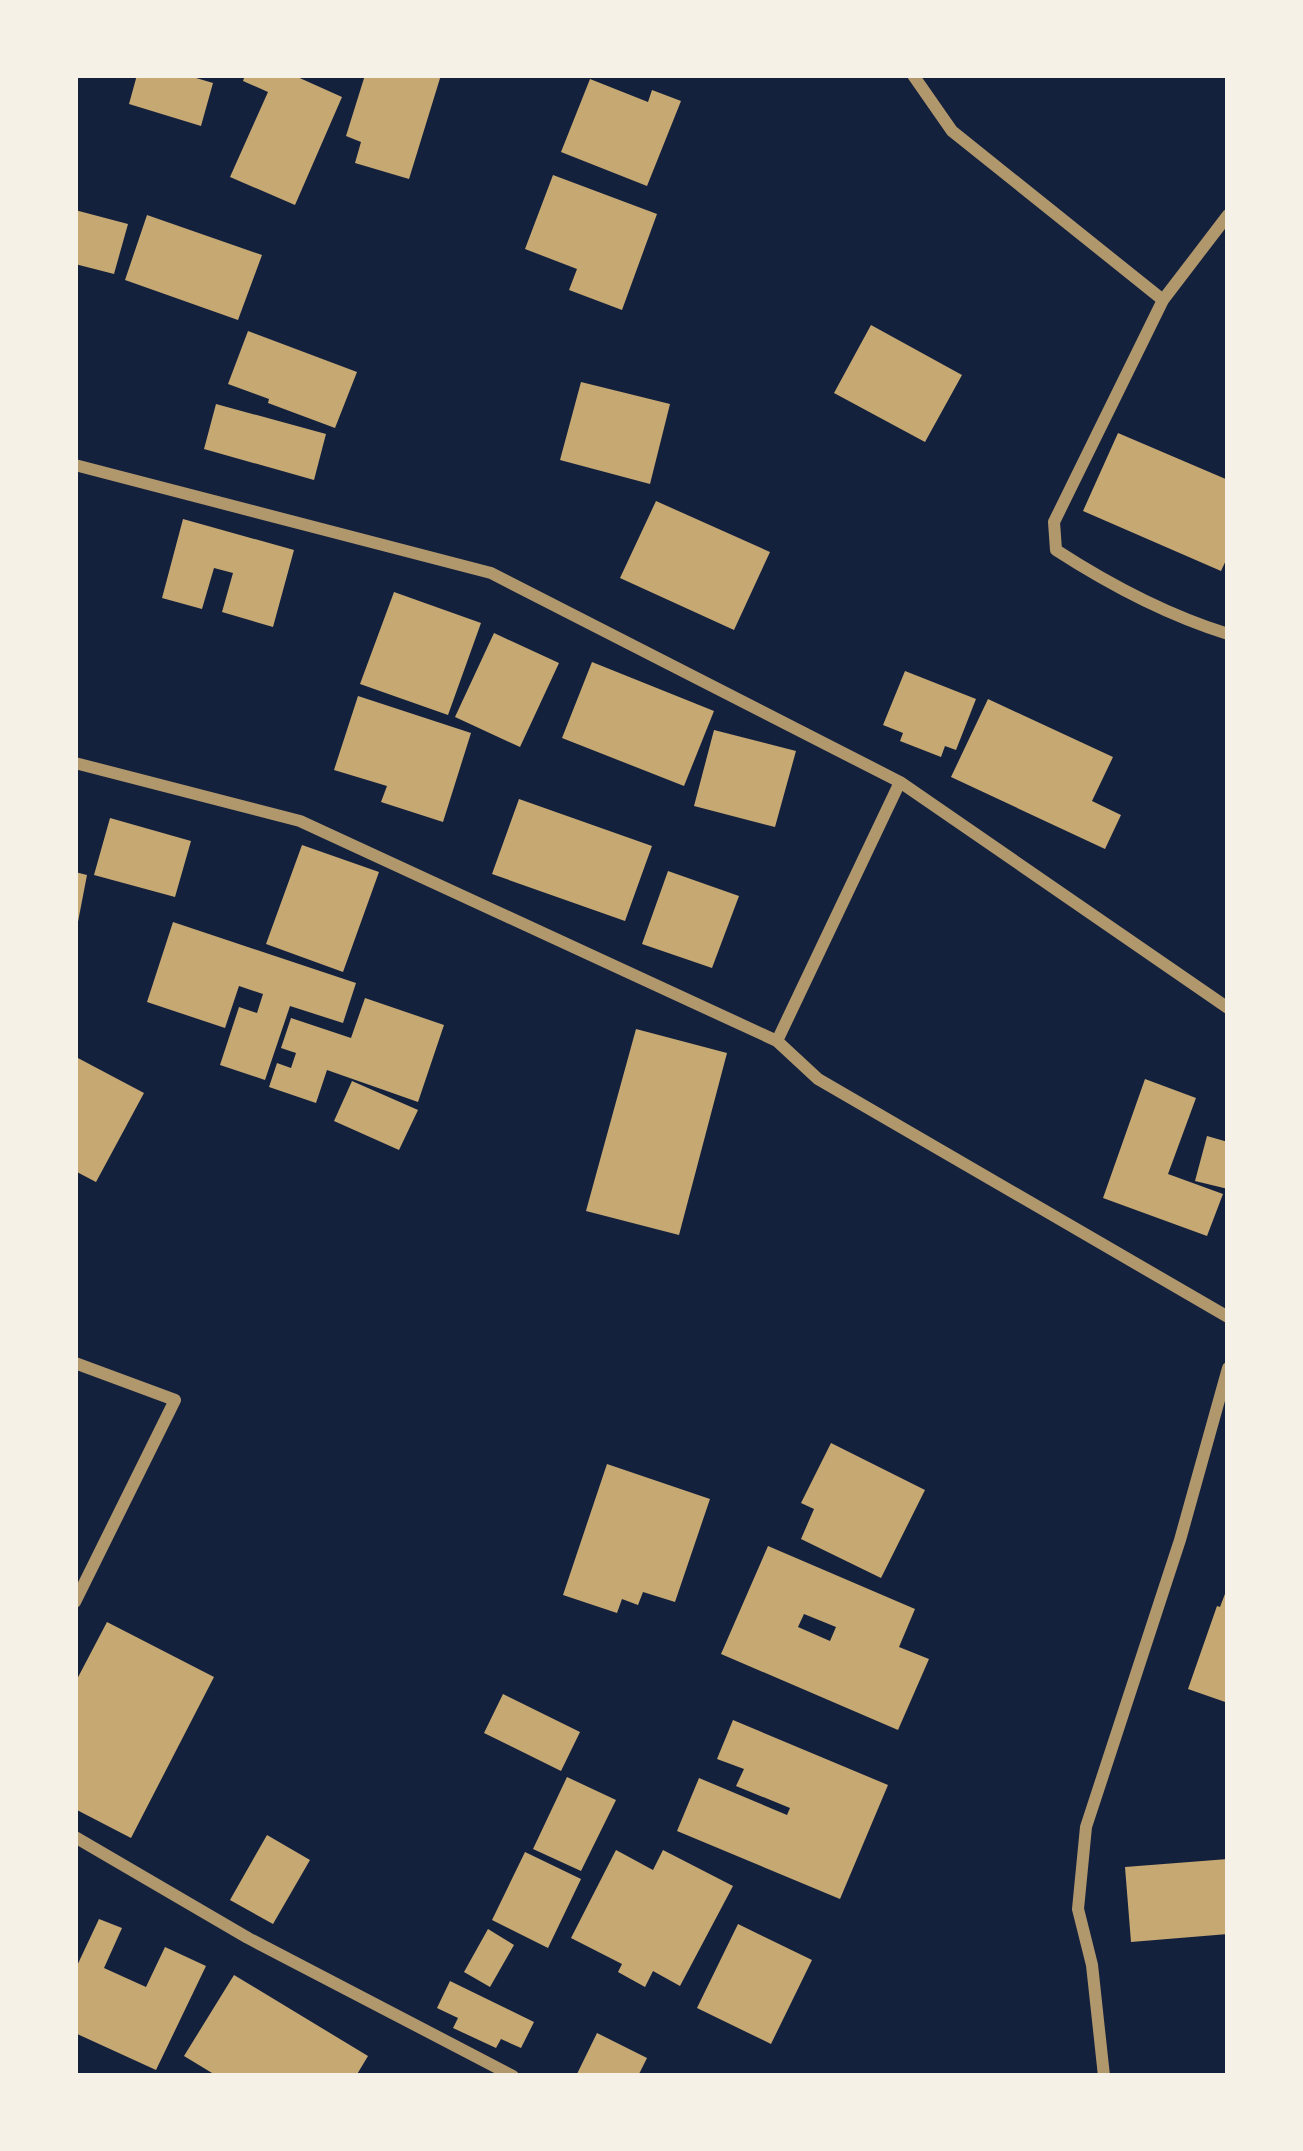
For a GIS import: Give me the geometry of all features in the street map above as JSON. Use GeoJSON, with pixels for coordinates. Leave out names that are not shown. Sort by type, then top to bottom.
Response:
{"type":"FeatureCollection","features":[{"type":"Feature","properties":{"kind":"street"},"geometry":{"type":"LineString","coordinates":[[913,75],[952,131],[1163,301]]}},
{"type":"Feature","properties":{"kind":"street"},"geometry":{"type":"LineString","coordinates":[[1228,215],[1163,301],[1054,522],[1057,550],[1094,574],[1191,622],[1228,634]]}},
{"type":"Feature","properties":{"kind":"street"},"geometry":{"type":"LineString","coordinates":[[75,465],[491,573],[900,782],[1228,1008]]}},
{"type":"Feature","properties":{"kind":"street"},"geometry":{"type":"LineString","coordinates":[[75,763],[300,820],[777,1041],[818,1079],[1228,1317]]}},
{"type":"Feature","properties":{"kind":"street"},"geometry":{"type":"LineString","coordinates":[[777,1041],[900,782]]}},
{"type":"Feature","properties":{"kind":"street"},"geometry":{"type":"LineString","coordinates":[[75,1363],[175,1400],[75,1602]]}},
{"type":"Feature","properties":{"kind":"street"},"geometry":{"type":"LineString","coordinates":[[1104,2076],[1092,1965],[1078,1909],[1086,1827],[1180,1540],[1228,1368]]}},
{"type":"Feature","properties":{"kind":"street"},"geometry":{"type":"LineString","coordinates":[[75,1837],[248,1938],[513,2076]]}},
{"type":"Feature","properties":{"kind":"building"},"geometry":{"type":"Polygon","coordinates":[[[137,75],[186,75],[213,83],[201,126],[129,104],[137,75]]]}},
{"type":"Feature","properties":{"kind":"building"},"geometry":{"type":"Polygon","coordinates":[[[245,75],[293,75],[342,97],[295,205],[230,177],[268,92],[243,81],[245,75]]]}},
{"type":"Feature","properties":{"kind":"building"},"geometry":{"type":"Polygon","coordinates":[[[365,75],[441,75],[409,179],[355,163],[361,142],[346,136],[365,75]]]}},
{"type":"Feature","properties":{"kind":"building"},"geometry":{"type":"Polygon","coordinates":[[[590,79],[648,102],[652,90],[681,101],[647,186],[561,152],[590,79]]]}},
{"type":"Feature","properties":{"kind":"building"},"geometry":{"type":"Polygon","coordinates":[[[553,175],[657,214],[622,310],[569,290],[577,269],[525,249],[553,175]]]}},
{"type":"Feature","properties":{"kind":"building"},"geometry":{"type":"Polygon","coordinates":[[[75,210],[128,224],[114,274],[75,264],[75,210]]]}},
{"type":"Feature","properties":{"kind":"building"},"geometry":{"type":"Polygon","coordinates":[[[147,215],[262,255],[238,320],[125,280],[147,215]]]}},
{"type":"Feature","properties":{"kind":"building"},"geometry":{"type":"Polygon","coordinates":[[[871,325],[962,375],[925,442],[834,393],[871,325]]]}},
{"type":"Feature","properties":{"kind":"building"},"geometry":{"type":"Polygon","coordinates":[[[248,331],[357,372],[335,428],[228,384],[248,331]]]}},
{"type":"Feature","properties":{"kind":"building"},"geometry":{"type":"Polygon","coordinates":[[[581,382],[670,404],[650,484],[560,460],[581,382]]]}},
{"type":"Feature","properties":{"kind":"building"},"geometry":{"type":"Polygon","coordinates":[[[216,404],[326,434],[314,480],[204,449],[216,404]]]}},
{"type":"Feature","properties":{"kind":"building"},"geometry":{"type":"Polygon","coordinates":[[[1118,433],[1228,480],[1228,556],[1221,571],[1083,511],[1118,433]]]}},
{"type":"Feature","properties":{"kind":"building"},"geometry":{"type":"Polygon","coordinates":[[[656,501],[770,552],[734,630],[620,578],[656,501]]]}},
{"type":"Feature","properties":{"kind":"building"},"geometry":{"type":"Polygon","coordinates":[[[183,519],[294,550],[273,627],[222,612],[233,573],[214,568],[202,609],[162,598],[183,519]]]}},
{"type":"Feature","properties":{"kind":"building"},"geometry":{"type":"Polygon","coordinates":[[[394,592],[481,623],[448,715],[360,684],[394,592]]]}},
{"type":"Feature","properties":{"kind":"building"},"geometry":{"type":"Polygon","coordinates":[[[494,633],[559,663],[520,747],[455,717],[494,633]]]}},
{"type":"Feature","properties":{"kind":"building"},"geometry":{"type":"Polygon","coordinates":[[[592,662],[714,711],[684,786],[562,738],[592,662]]]}},
{"type":"Feature","properties":{"kind":"building"},"geometry":{"type":"Polygon","coordinates":[[[905,671],[976,699],[956,750],[945,746],[941,757],[900,741],[903,733],[883,725],[905,671]]]}},
{"type":"Feature","properties":{"kind":"building"},"geometry":{"type":"Polygon","coordinates":[[[358,696],[471,733],[443,822],[381,802],[387,786],[334,770],[358,696]]]}},
{"type":"Feature","properties":{"kind":"building"},"geometry":{"type":"Polygon","coordinates":[[[988,699],[1113,757],[1092,801],[1121,815],[1105,849],[951,777],[988,699]]]}},
{"type":"Feature","properties":{"kind":"building"},"geometry":{"type":"Polygon","coordinates":[[[714,730],[796,751],[775,827],[694,806],[714,730]]]}},
{"type":"Feature","properties":{"kind":"building"},"geometry":{"type":"Polygon","coordinates":[[[519,799],[652,846],[625,921],[492,874],[519,799]]]}},
{"type":"Feature","properties":{"kind":"building"},"geometry":{"type":"Polygon","coordinates":[[[110,818],[191,841],[175,897],[94,875],[110,818]]]}},
{"type":"Feature","properties":{"kind":"building"},"geometry":{"type":"Polygon","coordinates":[[[302,845],[379,872],[343,972],[266,944],[302,845]]]}},
{"type":"Feature","properties":{"kind":"building"},"geometry":{"type":"Polygon","coordinates":[[[668,871],[739,896],[712,968],[642,944],[668,871]]]}},
{"type":"Feature","properties":{"kind":"building"},"geometry":{"type":"Polygon","coordinates":[[[75,872],[87,875],[77,927],[75,927],[75,872]]]}},
{"type":"Feature","properties":{"kind":"building"},"geometry":{"type":"Polygon","coordinates":[[[173,922],[356,983],[343,1023],[290,1006],[265,1080],[220,1065],[239,1007],[257,1013],[263,994],[239,986],[225,1028],[147,1002],[173,922]]]}},
{"type":"Feature","properties":{"kind":"building"},"geometry":{"type":"Polygon","coordinates":[[[365,998],[444,1025],[418,1102],[327,1070],[316,1103],[269,1087],[277,1063],[291,1068],[296,1053],[281,1048],[291,1018],[351,1038],[365,998]]]}},
{"type":"Feature","properties":{"kind":"building"},"geometry":{"type":"Polygon","coordinates":[[[636,1029],[727,1053],[679,1235],[586,1211],[636,1029]]]}},
{"type":"Feature","properties":{"kind":"building"},"geometry":{"type":"Polygon","coordinates":[[[76,1057],[144,1093],[96,1182],[75,1171],[76,1057]]]}},
{"type":"Feature","properties":{"kind":"building"},"geometry":{"type":"Polygon","coordinates":[[[1145,1079],[1196,1098],[1168,1174],[1223,1194],[1207,1236],[1103,1198],[1145,1079]]]}},
{"type":"Feature","properties":{"kind":"building"},"geometry":{"type":"Polygon","coordinates":[[[352,1081],[418,1110],[399,1150],[334,1121],[352,1081]]]}},
{"type":"Feature","properties":{"kind":"building"},"geometry":{"type":"Polygon","coordinates":[[[1207,1136],[1228,1142],[1228,1189],[1195,1181],[1207,1136]]]}},
{"type":"Feature","properties":{"kind":"building"},"geometry":{"type":"Polygon","coordinates":[[[831,1443],[925,1490],[881,1578],[801,1539],[814,1509],[801,1503],[831,1443]]]}},
{"type":"Feature","properties":{"kind":"building"},"geometry":{"type":"Polygon","coordinates":[[[607,1464],[710,1499],[675,1602],[643,1592],[638,1605],[622,1599],[617,1613],[563,1595],[607,1464]]]}},
{"type":"Feature","properties":{"kind":"building"},"geometry":{"type":"Polygon","coordinates":[[[768,1546],[915,1609],[899,1647],[929,1659],[898,1730],[721,1654],[768,1546]],[[804,1614],[798,1627],[830,1641],[836,1627],[804,1614]]]}},
{"type":"Feature","properties":{"kind":"building"},"geometry":{"type":"Polygon","coordinates":[[[1228,1586],[1228,1703],[1188,1689],[1228,1586]]]}},
{"type":"Feature","properties":{"kind":"building"},"geometry":{"type":"Polygon","coordinates":[[[107,1622],[214,1677],[131,1838],[75,1809],[75,1683],[107,1622]]]}},
{"type":"Feature","properties":{"kind":"building"},"geometry":{"type":"Polygon","coordinates":[[[503,1694],[580,1732],[561,1771],[484,1733],[503,1694]]]}},
{"type":"Feature","properties":{"kind":"building"},"geometry":{"type":"Polygon","coordinates":[[[733,1720],[888,1785],[840,1899],[677,1831],[699,1778],[787,1815],[790,1808],[736,1786],[744,1769],[717,1759],[733,1720]]]}},
{"type":"Feature","properties":{"kind":"building"},"geometry":{"type":"Polygon","coordinates":[[[567,1777],[616,1800],[581,1871],[533,1849],[567,1777]]]}},
{"type":"Feature","properties":{"kind":"building"},"geometry":{"type":"Polygon","coordinates":[[[267,1835],[310,1860],[273,1924],[230,1900],[267,1835]]]}},
{"type":"Feature","properties":{"kind":"building"},"geometry":{"type":"Polygon","coordinates":[[[616,1850],[653,1870],[663,1850],[733,1886],[680,1986],[653,1971],[645,1987],[618,1972],[622,1964],[571,1938],[616,1850]]]}},
{"type":"Feature","properties":{"kind":"building"},"geometry":{"type":"Polygon","coordinates":[[[525,1852],[581,1879],[548,1948],[492,1920],[525,1852]]]}},
{"type":"Feature","properties":{"kind":"building"},"geometry":{"type":"Polygon","coordinates":[[[1228,1859],[1228,1934],[1131,1942],[1125,1867],[1228,1859]]]}},
{"type":"Feature","properties":{"kind":"building"},"geometry":{"type":"Polygon","coordinates":[[[99,1919],[122,1928],[104,1968],[146,1987],[165,1947],[206,1966],[156,2070],[75,2033],[75,1970],[99,1919]]]}},
{"type":"Feature","properties":{"kind":"building"},"geometry":{"type":"Polygon","coordinates":[[[738,1924],[812,1960],[771,2044],[697,2008],[738,1924]]]}},
{"type":"Feature","properties":{"kind":"building"},"geometry":{"type":"Polygon","coordinates":[[[488,1929],[514,1945],[490,1987],[464,1972],[488,1929]]]}},
{"type":"Feature","properties":{"kind":"building"},"geometry":{"type":"Polygon","coordinates":[[[234,1975],[368,2056],[356,2076],[217,2076],[184,2056],[234,1975]]]}},
{"type":"Feature","properties":{"kind":"building"},"geometry":{"type":"Polygon","coordinates":[[[450,1981],[534,2022],[521,2048],[501,2039],[496,2048],[453,2028],[458,2018],[437,2008],[450,1981]]]}},
{"type":"Feature","properties":{"kind":"building"},"geometry":{"type":"Polygon","coordinates":[[[597,2033],[647,2058],[638,2076],[576,2076],[597,2033]]]}}]}
